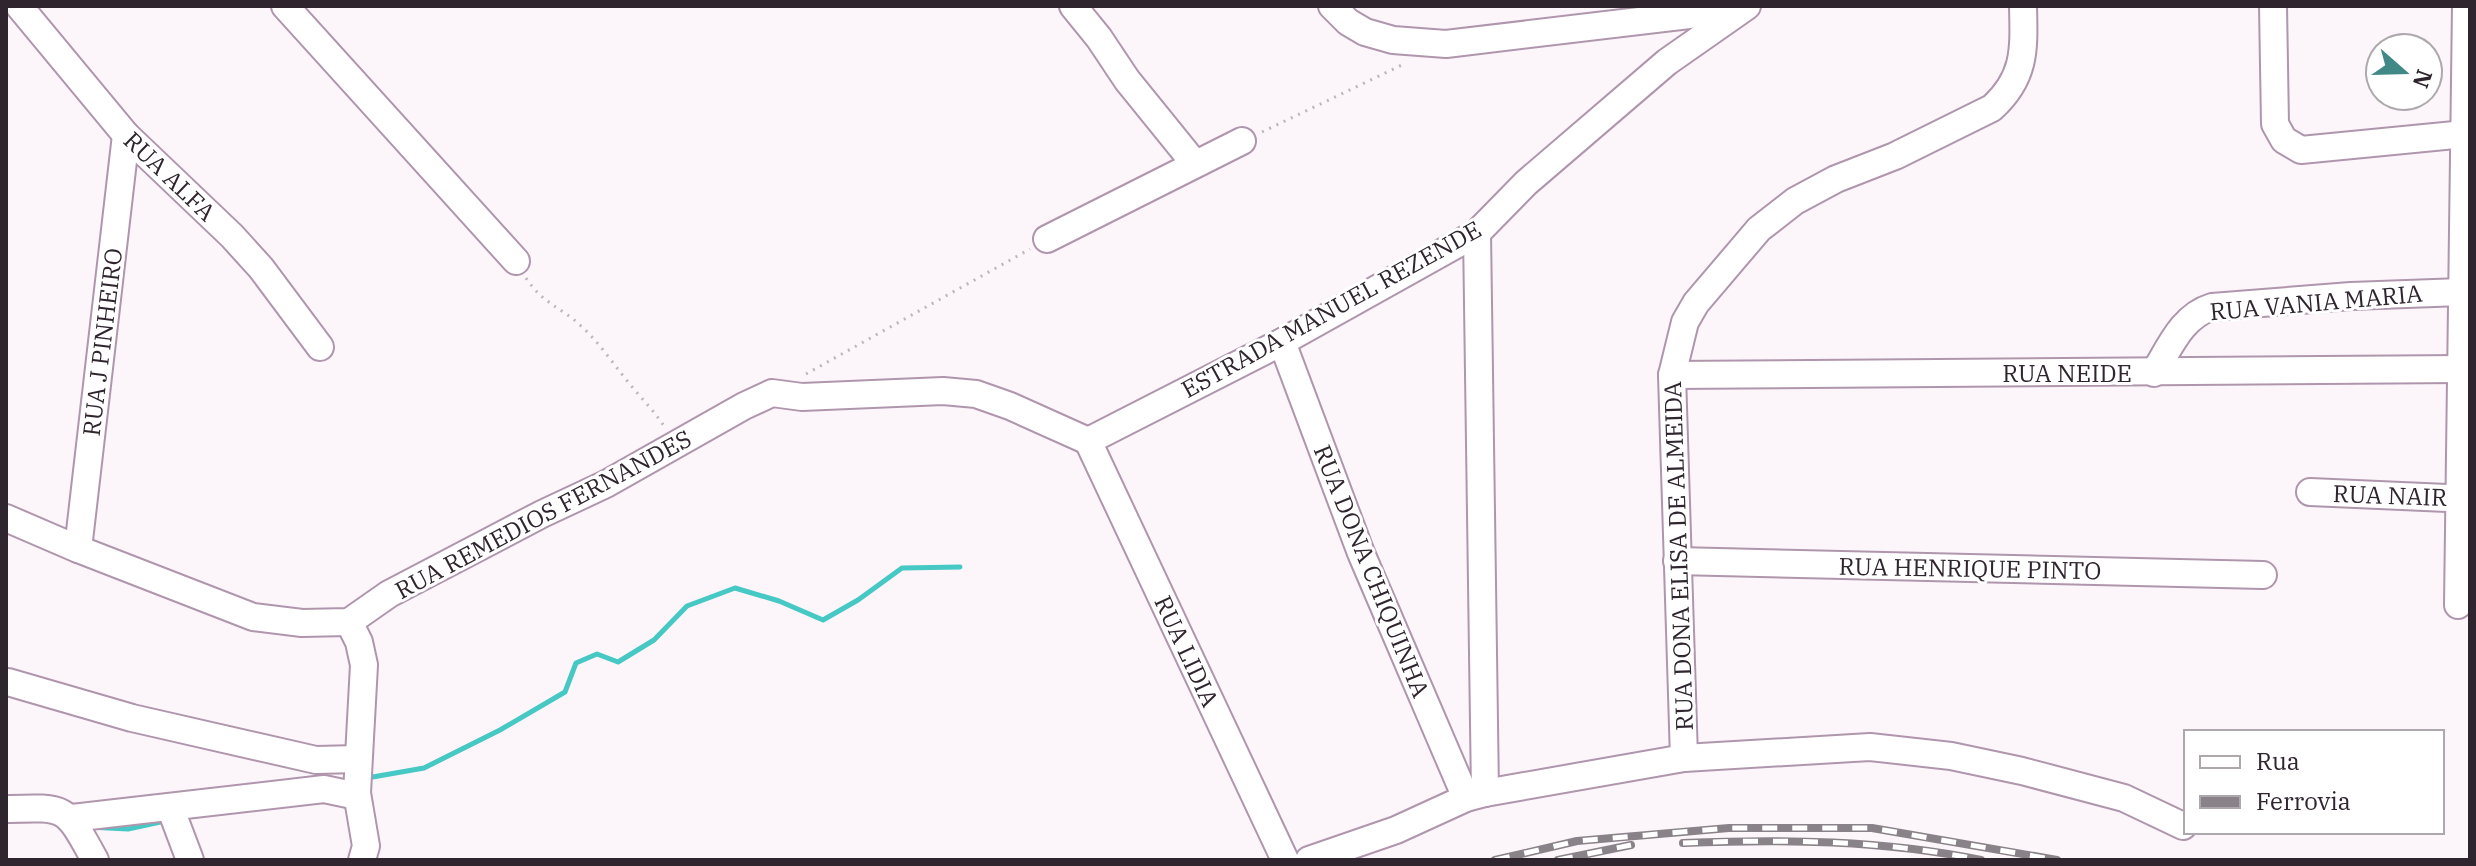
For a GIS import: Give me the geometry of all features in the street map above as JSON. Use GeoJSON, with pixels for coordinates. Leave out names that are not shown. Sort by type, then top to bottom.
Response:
{"type":"FeatureCollection","features":[{"type":"Feature","properties":{"kind":"street","name":"RUA ALFA"},"geometry":{"type":"LineString","coordinates":[[19,6],[126,135],[252,257],[320,347]]}},
{"type":"Feature","properties":{"kind":"street"},"geometry":{"type":"LineString","coordinates":[[285,6],[516,261]]}},
{"type":"Feature","properties":{"kind":"street"},"geometry":{"type":"LineString","coordinates":[[1073,6],[1093,29],[1127,80],[1195,164]]}},
{"type":"Feature","properties":{"kind":"street"},"geometry":{"type":"LineString","coordinates":[[1332,6],[1348,22],[1365,32],[1393,40],[1446,44],[1746,7]]}},
{"type":"Feature","properties":{"kind":"street","name":"RUA DONA ELISA DE ALMEIDA"},"geometry":{"type":"LineString","coordinates":[[1684,758],[1672,375],[1685,322],[1696,303],[1759,229],[1795,201],[1992,108],[2019,72],[2024,51],[2023,6]]}},
{"type":"Feature","properties":{"kind":"street"},"geometry":{"type":"LineString","coordinates":[[2273,6],[2275,124],[2284,140],[2301,150],[2465,134]]}},
{"type":"Feature","properties":{"kind":"street"},"geometry":{"type":"LineString","coordinates":[[2458,605],[2465,498],[2462,292],[2466,6]]}},
{"type":"Feature","properties":{"kind":"street","name":"ESTRADA MANUEL REZENDE"},"geometry":{"type":"LineString","coordinates":[[1088,441],[1282,342],[1477,233],[1526,183],[1667,62],[1746,7]]}},
{"type":"Feature","properties":{"kind":"street","name":"RUA J PINHEIRO"},"geometry":{"type":"LineString","coordinates":[[78,549],[126,135]]}},
{"type":"Feature","properties":{"kind":"street"},"geometry":{"type":"LineString","coordinates":[[1047,239],[1242,141]]}},
{"type":"Feature","properties":{"kind":"street"},"geometry":{"type":"LineString","coordinates":[[1476,796],[1477,233]]}},
{"type":"Feature","properties":{"kind":"street","name":"RUA VANIA MARIA"},"geometry":{"type":"LineString","coordinates":[[2154,373],[2190,318],[2212,307],[2351,296],[2462,292]]}},
{"type":"Feature","properties":{"kind":"street","name":"RUA DONA CHIQUINHA"},"geometry":{"type":"LineString","coordinates":[[1282,342],[1361,553],[1476,796]]}},
{"type":"Feature","properties":{"kind":"street","name":"RUA NEIDE"},"geometry":{"type":"LineString","coordinates":[[1672,375],[2462,369]]}},
{"type":"Feature","properties":{"kind":"street"},"geometry":{"type":"LineString","coordinates":[[772,393],[802,397],[943,391],[976,394],[1088,441]]}},
{"type":"Feature","properties":{"kind":"street","name":"RUA REMEDIOS FERNANDES"},"geometry":{"type":"LineString","coordinates":[[349,622],[389,594],[772,393]]}},
{"type":"Feature","properties":{"kind":"street","name":"RUA LIDIA"},"geometry":{"type":"LineString","coordinates":[[1088,441],[1285,860]]}},
{"type":"Feature","properties":{"kind":"street","name":"RUA NAIR"},"geometry":{"type":"LineString","coordinates":[[2310,492],[2465,498]]}},
{"type":"Feature","properties":{"kind":"street"},"geometry":{"type":"LineString","coordinates":[[6,518],[253,617],[302,623],[349,622],[359,642],[364,665],[357,794],[369,855]]}},
{"type":"Feature","properties":{"kind":"street","name":"RUA HENRIQUE PINTO"},"geometry":{"type":"LineString","coordinates":[[1677,561],[2263,575]]}},
{"type":"Feature","properties":{"kind":"street"},"geometry":{"type":"LineString","coordinates":[[8,682],[132,718],[316,760],[358,762]]}},
{"type":"Feature","properties":{"kind":"street"},"geometry":{"type":"LineString","coordinates":[[1309,860],[1396,830],[1476,796],[1684,758],[1870,747],[1951,756],[2124,798],[2183,826]]}},
{"type":"Feature","properties":{"kind":"street"},"geometry":{"type":"LineString","coordinates":[[6,809],[49,808],[84,839],[170,807],[324,789],[357,794]]}},
{"type":"Feature","properties":{"kind":"street"},"geometry":{"type":"LineString","coordinates":[[170,807],[190,860]]}},
{"type":"Feature","properties":{"kind":"path"},"geometry":{"type":"LineString","coordinates":[[1242,141],[1405,63]]}},
{"type":"Feature","properties":{"kind":"path"},"geometry":{"type":"LineString","coordinates":[[772,393],[1047,239]]}},
{"type":"Feature","properties":{"kind":"path"},"geometry":{"type":"LineString","coordinates":[[516,261],[536,293],[583,326],[654,409],[676,446]]}},
{"type":"Feature","properties":{"kind":"waterway"},"geometry":{"type":"LineString","coordinates":[[367,778],[424,768],[500,730],[565,692],[576,663],[597,654],[618,662],[654,640],[687,606],[735,588],[779,601],[823,620],[858,600],[902,568],[960,567]]}},
{"type":"Feature","properties":{"kind":"waterway"},"geometry":{"type":"LineString","coordinates":[[88,827],[128,829],[165,821]]}},
{"type":"Feature","properties":{"kind":"railway"},"geometry":{"type":"LineString","coordinates":[[1495,860],[1577,841],[1729,828],[1872,828],[2057,860]]}},
{"type":"Feature","properties":{"kind":"railway"},"geometry":{"type":"LineString","coordinates":[[1683,843],[1832,842],[1907,848],[1981,860]]}},
{"type":"Feature","properties":{"kind":"railway"},"geometry":{"type":"LineString","coordinates":[[1558,860],[1631,845]]}}]}
